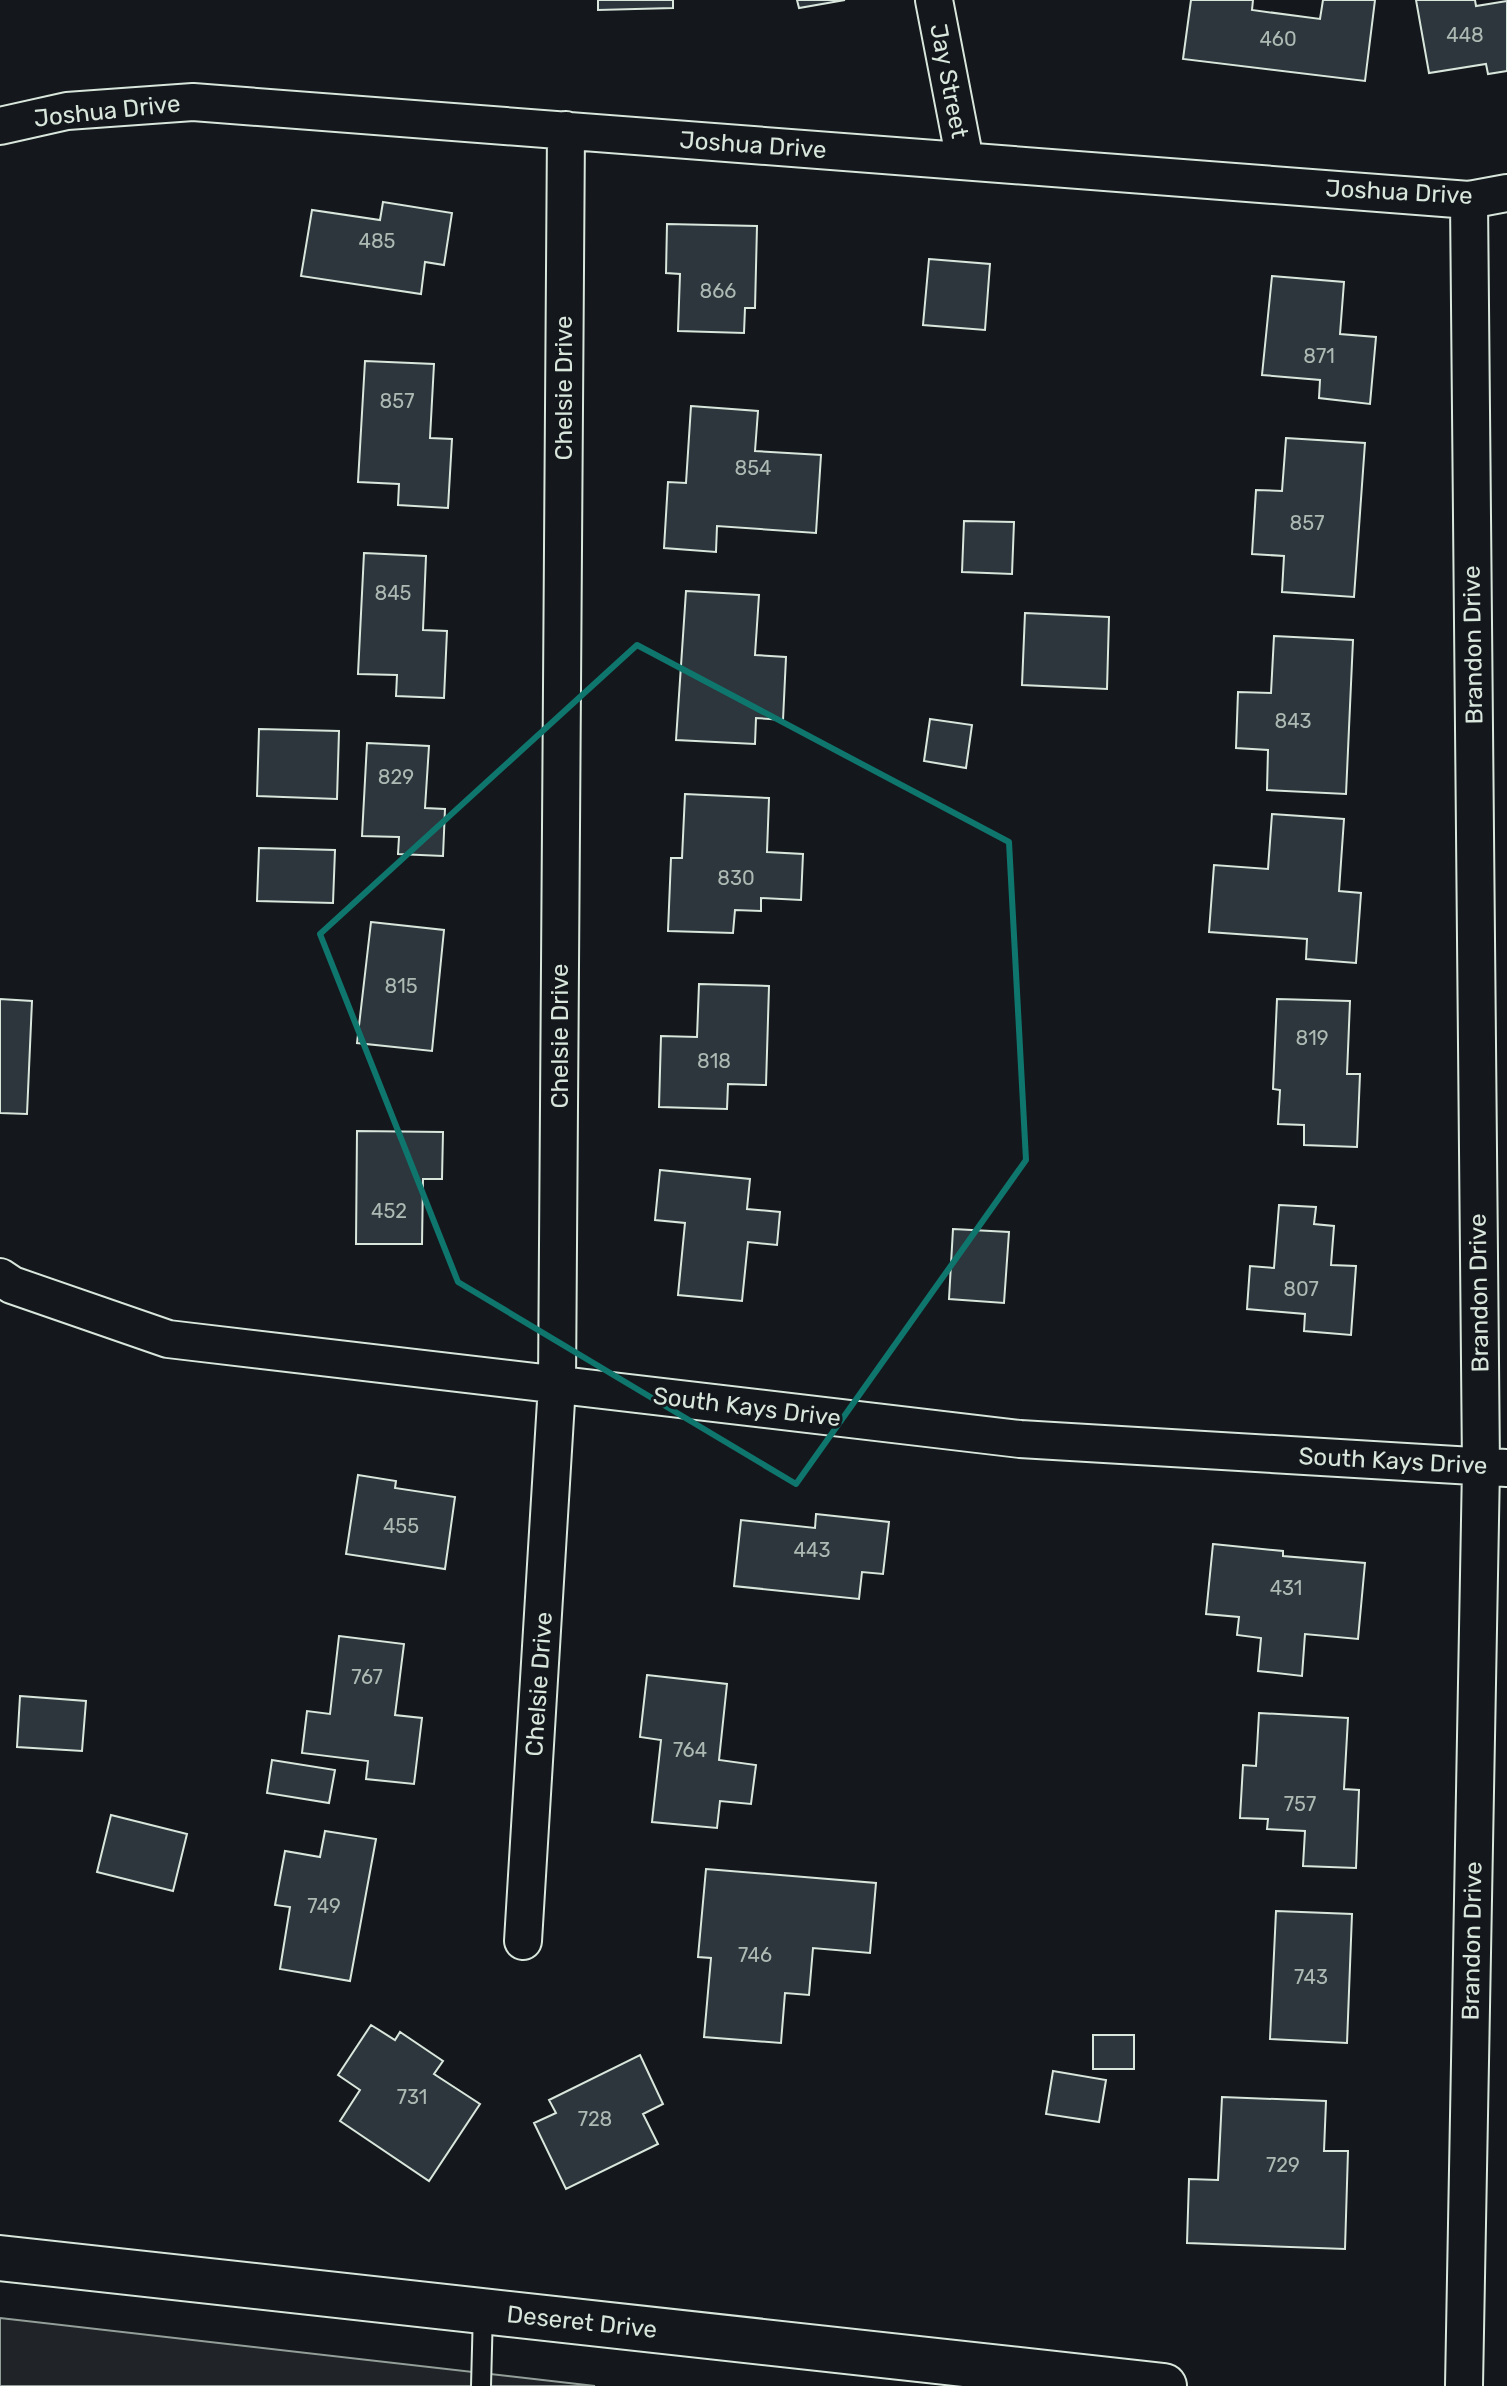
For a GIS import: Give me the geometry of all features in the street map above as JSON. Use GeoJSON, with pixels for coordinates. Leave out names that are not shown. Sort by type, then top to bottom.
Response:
{"type":"FeatureCollection","features":[{"type":"Feature","properties":{"kind":"street","name":"Jay Street"},"geometry":{"type":"LineString","coordinates":[[934,0],[965,161]]}},
{"type":"Feature","properties":{"kind":"street","name":"Joshua Drive"},"geometry":{"type":"LineString","coordinates":[[0,126],[67,111],[193,102],[1469,200],[1507,193]]}},
{"type":"Feature","properties":{"kind":"street","name":"Chelsie Drive"},"geometry":{"type":"LineString","coordinates":[[523,1941],[557,1385],[566,130]]}},
{"type":"Feature","properties":{"kind":"street","name":"Brandon Drive"},"geometry":{"type":"LineString","coordinates":[[1464,2386],[1494,1467],[1469,200]]}},
{"type":"Feature","properties":{"kind":"street","name":"South Kays Drive"},"geometry":{"type":"LineString","coordinates":[[0,1277],[12,1285],[168,1339],[1020,1439],[1494,1467]]}},
{"type":"Feature","properties":{"kind":"street","name":"Deseret Drive"},"geometry":{"type":"LineString","coordinates":[[0,2258],[1100,2382],[1164,2386]]}},
{"type":"Feature","properties":{"kind":"lane"},"geometry":{"type":"LineString","coordinates":[[481,2386],[483,2311]]}},
{"type":"Feature","properties":{"kind":"highlighted area"},"geometry":{"type":"Polygon","coordinates":[[[637,645],[1009,842],[1026,1160],[796,1484],[458,1282],[320,934],[637,645]]]}},
{"type":"Feature","properties":{"kind":"shaded area"},"geometry":{"type":"Polygon","coordinates":[[[0,2318],[595,2386],[0,2386],[0,2318]]]}},
{"type":"Feature","properties":{"kind":"building"},"geometry":{"type":"Polygon","coordinates":[[[598,0],[673,0],[673,8],[598,10],[598,0]]]}},
{"type":"Feature","properties":{"kind":"building"},"geometry":{"type":"Polygon","coordinates":[[[797,0],[845,0],[799,8],[797,0]]]}},
{"type":"Feature","properties":{"kind":"building"},"geometry":{"type":"Polygon","coordinates":[[[1191,0],[1253,0],[1252,10],[1320,19],[1323,0],[1375,0],[1365,81],[1183,59],[1191,0]]]}},
{"type":"Feature","properties":{"kind":"building"},"geometry":{"type":"Polygon","coordinates":[[[1416,0],[1475,0],[1476,6],[1507,1],[1507,71],[1488,74],[1486,64],[1429,73],[1416,0]]]}},
{"type":"Feature","properties":{"kind":"building"},"geometry":{"type":"Polygon","coordinates":[[[383,202],[452,213],[444,265],[425,262],[421,294],[301,276],[312,210],[380,220],[383,202]]]}},
{"type":"Feature","properties":{"kind":"building"},"geometry":{"type":"Polygon","coordinates":[[[667,224],[757,226],[755,308],[745,308],[744,333],[678,331],[680,274],[666,273],[667,224]]]}},
{"type":"Feature","properties":{"kind":"building"},"geometry":{"type":"Polygon","coordinates":[[[929,259],[990,264],[985,330],[923,325],[929,259]]]}},
{"type":"Feature","properties":{"kind":"building"},"geometry":{"type":"Polygon","coordinates":[[[1272,276],[1344,282],[1340,334],[1376,337],[1370,404],[1319,398],[1320,380],[1262,375],[1272,276]]]}},
{"type":"Feature","properties":{"kind":"building"},"geometry":{"type":"Polygon","coordinates":[[[365,361],[434,364],[430,438],[452,439],[448,508],[398,505],[399,484],[358,482],[365,361]]]}},
{"type":"Feature","properties":{"kind":"building"},"geometry":{"type":"Polygon","coordinates":[[[691,406],[758,411],[755,451],[821,455],[816,533],[717,526],[716,552],[664,548],[668,482],[686,483],[691,406]]]}},
{"type":"Feature","properties":{"kind":"building"},"geometry":{"type":"Polygon","coordinates":[[[1286,438],[1365,443],[1354,597],[1282,592],[1284,556],[1252,554],[1256,490],[1282,491],[1286,438]]]}},
{"type":"Feature","properties":{"kind":"building"},"geometry":{"type":"Polygon","coordinates":[[[964,521],[1014,522],[1012,574],[962,572],[964,521]]]}},
{"type":"Feature","properties":{"kind":"building"},"geometry":{"type":"Polygon","coordinates":[[[364,553],[426,556],[423,630],[447,631],[444,698],[396,696],[397,675],[358,674],[364,553]]]}},
{"type":"Feature","properties":{"kind":"building"},"geometry":{"type":"Polygon","coordinates":[[[686,591],[759,595],[755,655],[786,657],[783,720],[756,718],[755,744],[676,740],[686,591]]]}},
{"type":"Feature","properties":{"kind":"building"},"geometry":{"type":"Polygon","coordinates":[[[1025,613],[1109,617],[1107,689],[1022,685],[1025,613]]]}},
{"type":"Feature","properties":{"kind":"building"},"geometry":{"type":"Polygon","coordinates":[[[1274,636],[1353,640],[1346,794],[1267,790],[1268,750],[1236,748],[1238,692],[1271,693],[1274,636]]]}},
{"type":"Feature","properties":{"kind":"building"},"geometry":{"type":"Polygon","coordinates":[[[930,719],[972,725],[966,768],[924,761],[930,719]]]}},
{"type":"Feature","properties":{"kind":"building"},"geometry":{"type":"Polygon","coordinates":[[[259,729],[339,731],[337,799],[257,796],[259,729]]]}},
{"type":"Feature","properties":{"kind":"building"},"geometry":{"type":"Polygon","coordinates":[[[367,743],[429,746],[425,808],[445,809],[443,856],[398,854],[399,837],[362,836],[367,743]]]}},
{"type":"Feature","properties":{"kind":"building"},"geometry":{"type":"Polygon","coordinates":[[[685,794],[769,798],[767,852],[803,854],[801,900],[761,898],[761,911],[735,910],[733,933],[668,931],[671,858],[682,858],[685,794]]]}},
{"type":"Feature","properties":{"kind":"building"},"geometry":{"type":"Polygon","coordinates":[[[1272,814],[1344,819],[1339,891],[1361,893],[1356,963],[1306,959],[1307,939],[1209,932],[1214,865],[1268,869],[1272,814]]]}},
{"type":"Feature","properties":{"kind":"building"},"geometry":{"type":"Polygon","coordinates":[[[259,848],[335,850],[333,903],[257,901],[259,848]]]}},
{"type":"Feature","properties":{"kind":"building"},"geometry":{"type":"Polygon","coordinates":[[[371,922],[444,930],[432,1051],[357,1043],[371,922]]]}},
{"type":"Feature","properties":{"kind":"building"},"geometry":{"type":"Polygon","coordinates":[[[699,984],[769,986],[766,1085],[728,1084],[727,1109],[659,1107],[661,1036],[697,1037],[699,984]]]}},
{"type":"Feature","properties":{"kind":"building"},"geometry":{"type":"Polygon","coordinates":[[[0,999],[32,1001],[27,1114],[0,1113],[0,999]]]}},
{"type":"Feature","properties":{"kind":"building"},"geometry":{"type":"Polygon","coordinates":[[[1277,999],[1350,1001],[1347,1074],[1360,1074],[1357,1147],[1304,1145],[1304,1125],[1278,1124],[1280,1090],[1273,1089],[1277,999]]]}},
{"type":"Feature","properties":{"kind":"building"},"geometry":{"type":"Polygon","coordinates":[[[357,1131],[443,1132],[442,1179],[423,1179],[422,1244],[356,1244],[357,1131]]]}},
{"type":"Feature","properties":{"kind":"building"},"geometry":{"type":"Polygon","coordinates":[[[660,1170],[750,1179],[747,1209],[780,1212],[777,1245],[748,1242],[742,1301],[678,1295],[685,1223],[655,1220],[660,1170]]]}},
{"type":"Feature","properties":{"kind":"building"},"geometry":{"type":"Polygon","coordinates":[[[1279,1205],[1316,1207],[1314,1224],[1334,1226],[1331,1265],[1356,1266],[1351,1335],[1304,1331],[1305,1314],[1247,1309],[1250,1266],[1274,1268],[1279,1205]]]}},
{"type":"Feature","properties":{"kind":"building"},"geometry":{"type":"Polygon","coordinates":[[[953,1229],[1009,1232],[1004,1303],[949,1299],[953,1229]]]}},
{"type":"Feature","properties":{"kind":"building"},"geometry":{"type":"Polygon","coordinates":[[[358,1475],[396,1481],[395,1488],[455,1497],[445,1569],[346,1554],[358,1475]]]}},
{"type":"Feature","properties":{"kind":"building"},"geometry":{"type":"Polygon","coordinates":[[[816,1514],[889,1522],[883,1574],[862,1572],[859,1599],[734,1586],[741,1520],[815,1528],[816,1514]]]}},
{"type":"Feature","properties":{"kind":"building"},"geometry":{"type":"Polygon","coordinates":[[[1213,1544],[1283,1551],[1283,1556],[1365,1563],[1358,1639],[1305,1634],[1302,1676],[1258,1671],[1261,1638],[1237,1635],[1239,1617],[1206,1614],[1213,1544]]]}},
{"type":"Feature","properties":{"kind":"building"},"geometry":{"type":"Polygon","coordinates":[[[339,1636],[404,1644],[395,1715],[422,1718],[414,1784],[366,1779],[368,1761],[302,1753],[307,1711],[330,1714],[339,1636]]]}},
{"type":"Feature","properties":{"kind":"building"},"geometry":{"type":"Polygon","coordinates":[[[647,1675],[727,1684],[719,1760],[756,1765],[751,1804],[720,1801],[717,1828],[652,1822],[661,1740],[640,1737],[647,1675]]]}},
{"type":"Feature","properties":{"kind":"building"},"geometry":{"type":"Polygon","coordinates":[[[20,1696],[86,1701],[82,1751],[17,1747],[20,1696]]]}},
{"type":"Feature","properties":{"kind":"building"},"geometry":{"type":"Polygon","coordinates":[[[1259,1713],[1348,1718],[1344,1789],[1359,1790],[1356,1868],[1303,1866],[1305,1831],[1267,1829],[1268,1819],[1240,1818],[1243,1765],[1256,1766],[1259,1713]]]}},
{"type":"Feature","properties":{"kind":"building"},"geometry":{"type":"Polygon","coordinates":[[[272,1760],[335,1770],[329,1803],[267,1793],[272,1760]]]}},
{"type":"Feature","properties":{"kind":"building"},"geometry":{"type":"Polygon","coordinates":[[[111,1815],[187,1834],[173,1891],[97,1872],[111,1815]]]}},
{"type":"Feature","properties":{"kind":"building"},"geometry":{"type":"Polygon","coordinates":[[[325,1831],[376,1839],[350,1981],[280,1969],[290,1907],[275,1905],[285,1851],[320,1857],[325,1831]]]}},
{"type":"Feature","properties":{"kind":"building"},"geometry":{"type":"Polygon","coordinates":[[[706,1869],[876,1883],[870,1953],[813,1948],[809,1995],[785,1993],[781,2043],[704,2037],[711,1958],[698,1957],[706,1869]]]}},
{"type":"Feature","properties":{"kind":"building"},"geometry":{"type":"Polygon","coordinates":[[[1276,1911],[1352,1914],[1347,2043],[1270,2039],[1276,1911]]]}},
{"type":"Feature","properties":{"kind":"building"},"geometry":{"type":"Polygon","coordinates":[[[371,2025],[395,2040],[400,2032],[443,2061],[434,2074],[480,2104],[429,2181],[340,2121],[360,2090],[338,2075],[371,2025]]]}},
{"type":"Feature","properties":{"kind":"building"},"geometry":{"type":"Polygon","coordinates":[[[1093,2035],[1134,2035],[1134,2069],[1093,2069],[1093,2035]]]}},
{"type":"Feature","properties":{"kind":"building"},"geometry":{"type":"Polygon","coordinates":[[[640,2055],[663,2104],[643,2114],[658,2144],[566,2189],[534,2123],[556,2113],[549,2100],[640,2055]]]}},
{"type":"Feature","properties":{"kind":"building"},"geometry":{"type":"Polygon","coordinates":[[[1053,2071],[1106,2080],[1099,2122],[1046,2114],[1053,2071]]]}},
{"type":"Feature","properties":{"kind":"building"},"geometry":{"type":"Polygon","coordinates":[[[1222,2097],[1326,2101],[1324,2151],[1348,2151],[1345,2249],[1187,2243],[1189,2179],[1218,2180],[1222,2097]]]}}]}
